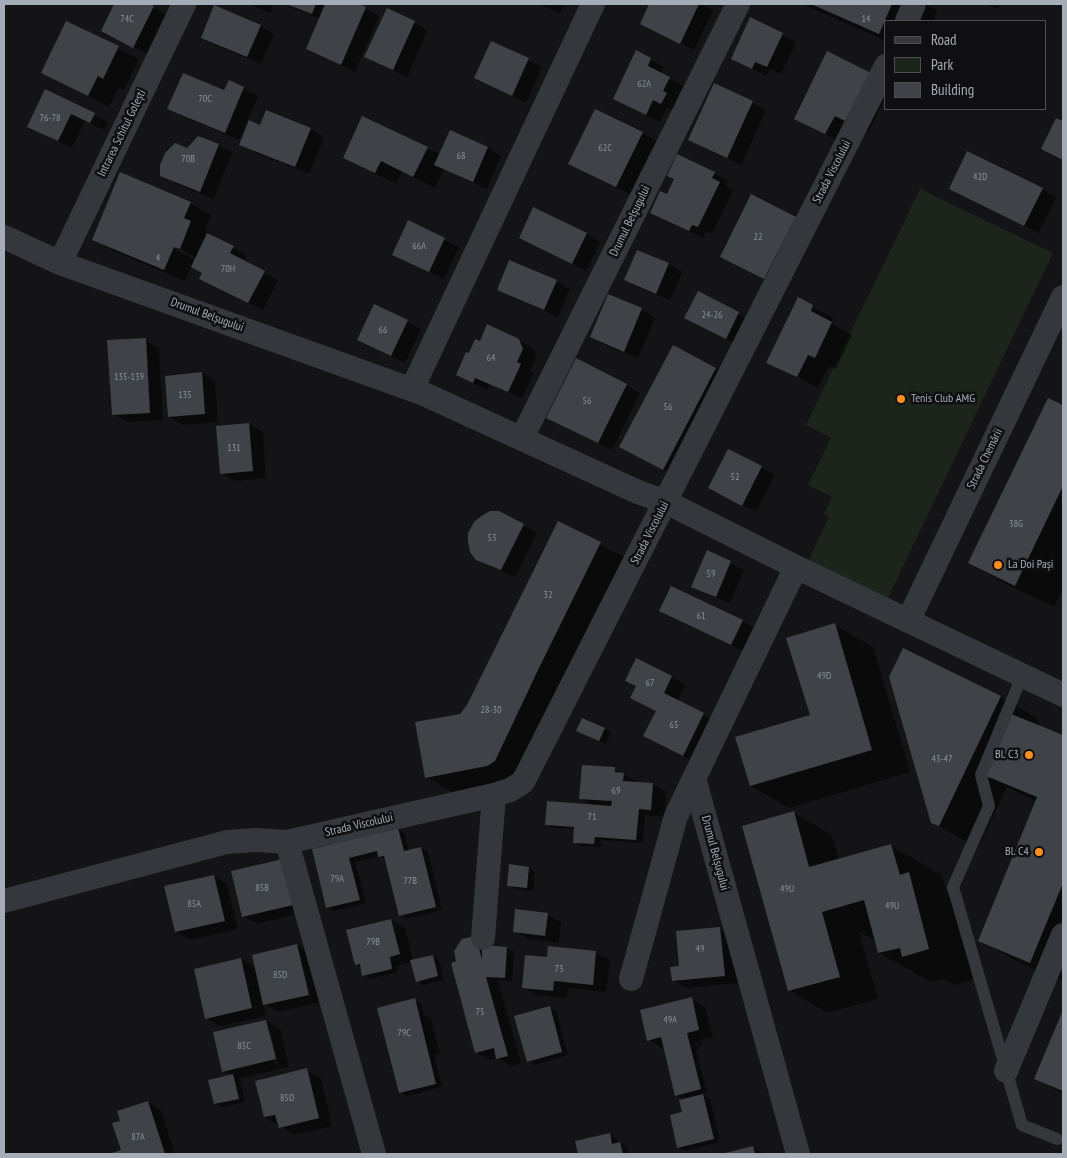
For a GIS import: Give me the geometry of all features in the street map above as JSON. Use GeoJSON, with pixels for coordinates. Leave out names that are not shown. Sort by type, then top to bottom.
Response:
{"type":"FeatureCollection","features":[{"type":"Feature","properties":{"kind":"street","name":"Intrarea Schitul Golești"},"geometry":{"type":"LineString","coordinates":[[60,263],[184,4]]}},
{"type":"Feature","properties":{"kind":"street"},"geometry":{"type":"LineString","coordinates":[[412,389],[592,4]]}},
{"type":"Feature","properties":{"kind":"street","name":"Drumul Belșugului"},"geometry":{"type":"LineString","coordinates":[[522,438],[738,4]]}},
{"type":"Feature","properties":{"kind":"street"},"geometry":{"type":"LineString","coordinates":[[907,20],[914,4]]}},
{"type":"Feature","properties":{"kind":"street","name":"Strada Viscolului"},"geometry":{"type":"LineString","coordinates":[[4,901],[227,842],[256,840],[287,842],[494,795],[517,786],[526,777],[884,70]]}},
{"type":"Feature","properties":{"kind":"street","name":"Drumul Belșugului"},"geometry":{"type":"LineString","coordinates":[[4,237],[60,263],[412,389],[638,492],[666,502],[1063,696]]}},
{"type":"Feature","properties":{"kind":"street","name":"Strada Chemării"},"geometry":{"type":"LineString","coordinates":[[908,621],[1063,297]]}},
{"type":"Feature","properties":{"kind":"street"},"geometry":{"type":"LineString","coordinates":[[631,979],[676,816],[796,567]]}},
{"type":"Feature","properties":{"kind":"street","name":"Drumul Belșugului"},"geometry":{"type":"LineString","coordinates":[[694,778],[798,1154]]}},
{"type":"Feature","properties":{"kind":"street"},"geometry":{"type":"LineString","coordinates":[[483,938],[494,795]]}},
{"type":"Feature","properties":{"kind":"street"},"geometry":{"type":"LineString","coordinates":[[287,842],[374,1154]]}},
{"type":"Feature","properties":{"kind":"street"},"geometry":{"type":"LineString","coordinates":[[1006,1071],[1063,936]]}},
{"type":"Feature","properties":{"kind":"lane"},"geometry":{"type":"LineString","coordinates":[[1022,676],[981,775],[989,806],[952,887],[1022,1125],[1057,1139]]}},
{"type":"Feature","properties":{"kind":"green space","name":"Tenis Club AMG"},"geometry":{"type":"Polygon","coordinates":[[[920,189],[1053,253],[886,602],[807,563],[829,517],[824,514],[832,497],[808,485],[831,438],[806,425],[920,189]]]}},
{"type":"Feature","properties":{"kind":"building"},"geometry":{"type":"Polygon","coordinates":[[[114,4],[149,4],[154,6],[133,48],[101,31],[114,4]]]}},
{"type":"Feature","properties":{"kind":"building"},"geometry":{"type":"Polygon","coordinates":[[[286,4],[316,4],[312,14],[286,4]]]}},
{"type":"Feature","properties":{"kind":"building"},"geometry":{"type":"Polygon","coordinates":[[[325,4],[359,4],[366,7],[341,65],[306,49],[325,4]]]}},
{"type":"Feature","properties":{"kind":"building"},"geometry":{"type":"Polygon","coordinates":[[[649,4],[699,4],[680,44],[640,24],[649,4]]]}},
{"type":"Feature","properties":{"kind":"building"},"geometry":{"type":"Polygon","coordinates":[[[811,4],[892,4],[879,34],[811,4]]]}},
{"type":"Feature","properties":{"kind":"building"},"geometry":{"type":"Polygon","coordinates":[[[214,5],[261,25],[247,57],[201,38],[214,5]]]}},
{"type":"Feature","properties":{"kind":"building"},"geometry":{"type":"Polygon","coordinates":[[[387,8],[415,21],[393,70],[364,57],[387,8]]]}},
{"type":"Feature","properties":{"kind":"building"},"geometry":{"type":"Polygon","coordinates":[[[750,17],[783,33],[767,67],[755,62],[752,69],[731,59],[750,17]]]}},
{"type":"Feature","properties":{"kind":"building"},"geometry":{"type":"Polygon","coordinates":[[[66,21],[119,46],[103,79],[98,76],[88,96],[41,73],[66,21]]]}},
{"type":"Feature","properties":{"kind":"building"},"geometry":{"type":"Polygon","coordinates":[[[491,41],[529,58],[512,96],[474,78],[491,41]]]}},
{"type":"Feature","properties":{"kind":"building"},"geometry":{"type":"Polygon","coordinates":[[[636,50],[651,58],[648,66],[670,77],[663,91],[667,93],[661,104],[653,100],[646,115],[613,99],[636,50]]]}},
{"type":"Feature","properties":{"kind":"building"},"geometry":{"type":"Polygon","coordinates":[[[827,51],[871,73],[847,122],[835,116],[825,134],[794,119],[827,51]]]}},
{"type":"Feature","properties":{"kind":"building"},"geometry":{"type":"Polygon","coordinates":[[[183,73],[224,90],[229,80],[244,87],[225,133],[167,109],[183,73]]]}},
{"type":"Feature","properties":{"kind":"building"},"geometry":{"type":"Polygon","coordinates":[[[714,83],[753,101],[727,158],[688,140],[714,83]]]}},
{"type":"Feature","properties":{"kind":"building"},"geometry":{"type":"Polygon","coordinates":[[[45,89],[95,113],[90,123],[71,114],[58,141],[27,127],[45,89]]]}},
{"type":"Feature","properties":{"kind":"building"},"geometry":{"type":"Polygon","coordinates":[[[595,109],[643,132],[616,187],[568,164],[595,109]]]}},
{"type":"Feature","properties":{"kind":"building"},"geometry":{"type":"Polygon","coordinates":[[[266,110],[311,128],[295,167],[239,145],[249,120],[260,125],[266,110]]]}},
{"type":"Feature","properties":{"kind":"building"},"geometry":{"type":"Polygon","coordinates":[[[362,116],[428,147],[413,177],[381,161],[375,173],[343,158],[362,116]]]}},
{"type":"Feature","properties":{"kind":"building"},"geometry":{"type":"Polygon","coordinates":[[[1056,118],[1063,121],[1063,160],[1041,149],[1056,118]]]}},
{"type":"Feature","properties":{"kind":"building"},"geometry":{"type":"Polygon","coordinates":[[[450,130],[488,147],[473,182],[434,165],[450,130]]]}},
{"type":"Feature","properties":{"kind":"building"},"geometry":{"type":"Polygon","coordinates":[[[198,136],[219,144],[200,192],[160,176],[160,165],[165,153],[175,143],[187,148],[198,136]]]}},
{"type":"Feature","properties":{"kind":"building"},"geometry":{"type":"Polygon","coordinates":[[[967,151],[1043,188],[1024,226],[949,189],[967,151]]]}},
{"type":"Feature","properties":{"kind":"building"},"geometry":{"type":"Polygon","coordinates":[[[677,154],[715,172],[712,178],[720,182],[698,227],[692,225],[689,231],[650,213],[660,191],[667,194],[674,179],[667,176],[677,154]]]}},
{"type":"Feature","properties":{"kind":"building"},"geometry":{"type":"Polygon","coordinates":[[[120,172],[191,202],[184,218],[191,221],[180,249],[174,247],[164,270],[92,240],[120,172]]]}},
{"type":"Feature","properties":{"kind":"building"},"geometry":{"type":"Polygon","coordinates":[[[751,194],[796,217],[764,279],[720,257],[751,194]]]}},
{"type":"Feature","properties":{"kind":"building"},"geometry":{"type":"Polygon","coordinates":[[[533,207],[587,233],[572,264],[519,238],[533,207]]]}},
{"type":"Feature","properties":{"kind":"building"},"geometry":{"type":"Polygon","coordinates":[[[408,220],[445,238],[429,272],[392,255],[408,220]]]}},
{"type":"Feature","properties":{"kind":"building"},"geometry":{"type":"Polygon","coordinates":[[[207,233],[234,246],[230,253],[265,271],[248,303],[199,279],[202,273],[191,267],[207,233]]]}},
{"type":"Feature","properties":{"kind":"building"},"geometry":{"type":"Polygon","coordinates":[[[637,250],[669,263],[656,294],[624,280],[637,250]]]}},
{"type":"Feature","properties":{"kind":"building"},"geometry":{"type":"Polygon","coordinates":[[[509,260],[557,280],[544,310],[497,290],[509,260]]]}},
{"type":"Feature","properties":{"kind":"building"},"geometry":{"type":"Polygon","coordinates":[[[698,291],[739,312],[726,339],[684,318],[698,291]]]}},
{"type":"Feature","properties":{"kind":"building"},"geometry":{"type":"Polygon","coordinates":[[[608,294],[642,308],[624,352],[590,337],[608,294]]]}},
{"type":"Feature","properties":{"kind":"building"},"geometry":{"type":"Polygon","coordinates":[[[798,297],[813,305],[811,311],[832,322],[815,358],[808,355],[797,377],[766,363],[798,297]]]}},
{"type":"Feature","properties":{"kind":"building"},"geometry":{"type":"Polygon","coordinates":[[[374,304],[408,320],[391,356],[357,340],[374,304]]]}},
{"type":"Feature","properties":{"kind":"building"},"geometry":{"type":"Polygon","coordinates":[[[487,324],[519,339],[523,349],[517,362],[521,364],[508,392],[475,378],[473,383],[456,375],[466,352],[469,353],[475,339],[480,341],[487,324]]]}},
{"type":"Feature","properties":{"kind":"building"},"geometry":{"type":"Polygon","coordinates":[[[146,338],[150,413],[112,415],[107,340],[146,338]]]}},
{"type":"Feature","properties":{"kind":"building"},"geometry":{"type":"Polygon","coordinates":[[[673,345],[716,368],[663,470],[619,447],[673,345]]]}},
{"type":"Feature","properties":{"kind":"building"},"geometry":{"type":"Polygon","coordinates":[[[576,358],[627,384],[598,443],[546,418],[576,358]]]}},
{"type":"Feature","properties":{"kind":"building"},"geometry":{"type":"Polygon","coordinates":[[[202,372],[205,414],[168,417],[165,376],[202,372]]]}},
{"type":"Feature","properties":{"kind":"building"},"geometry":{"type":"Polygon","coordinates":[[[1048,398],[1063,405],[1063,486],[1015,586],[968,563],[1048,398]]]}},
{"type":"Feature","properties":{"kind":"building"},"geometry":{"type":"Polygon","coordinates":[[[249,423],[253,471],[220,474],[216,426],[249,423]]]}},
{"type":"Feature","properties":{"kind":"building"},"geometry":{"type":"Polygon","coordinates":[[[728,449],[762,466],[742,506],[708,488],[728,449]]]}},
{"type":"Feature","properties":{"kind":"building"},"geometry":{"type":"Polygon","coordinates":[[[490,511],[499,511],[524,524],[501,570],[476,560],[470,552],[468,542],[468,533],[474,522],[490,511]]]}},
{"type":"Feature","properties":{"kind":"building"},"geometry":{"type":"Polygon","coordinates":[[[558,521],[601,542],[495,761],[487,766],[425,778],[415,722],[460,714],[467,705],[558,521]]]}},
{"type":"Feature","properties":{"kind":"building"},"geometry":{"type":"Polygon","coordinates":[[[707,550],[731,561],[716,597],[691,587],[707,550]]]}},
{"type":"Feature","properties":{"kind":"building"},"geometry":{"type":"Polygon","coordinates":[[[671,586],[743,620],[731,645],[659,611],[671,586]]]}},
{"type":"Feature","properties":{"kind":"building"},"geometry":{"type":"Polygon","coordinates":[[[835,623],[872,750],[750,786],[735,737],[810,715],[786,638],[835,623]]]}},
{"type":"Feature","properties":{"kind":"building"},"geometry":{"type":"Polygon","coordinates":[[[903,648],[1001,696],[939,826],[931,823],[889,677],[903,648]]]}},
{"type":"Feature","properties":{"kind":"building"},"geometry":{"type":"Polygon","coordinates":[[[636,658],[672,676],[664,693],[704,713],[683,756],[643,736],[656,711],[630,698],[636,686],[625,681],[636,658]]]}},
{"type":"Feature","properties":{"kind":"building","name":"Bl. C4"},"geometry":{"type":"Polygon","coordinates":[[[1011,714],[1063,735],[1063,883],[1030,963],[978,941],[1037,797],[986,776],[1011,714]]]}},
{"type":"Feature","properties":{"kind":"building"},"geometry":{"type":"Polygon","coordinates":[[[582,718],[605,728],[599,741],[576,731],[582,718]]]}},
{"type":"Feature","properties":{"kind":"building"},"geometry":{"type":"Polygon","coordinates":[[[582,765],[615,767],[615,772],[624,773],[623,781],[653,783],[651,810],[639,809],[636,840],[595,837],[594,844],[573,843],[574,827],[545,825],[547,801],[611,806],[612,801],[579,799],[582,765]]]}},
{"type":"Feature","properties":{"kind":"building"},"geometry":{"type":"Polygon","coordinates":[[[794,811],[809,867],[891,844],[900,875],[909,872],[929,949],[902,957],[900,948],[878,953],[864,900],[822,912],[840,977],[788,991],[742,826],[794,811]]]}},
{"type":"Feature","properties":{"kind":"building"},"geometry":{"type":"Polygon","coordinates":[[[398,828],[404,851],[421,847],[436,907],[399,916],[384,856],[378,857],[377,851],[349,858],[360,900],[326,908],[312,849],[398,828]]]}},
{"type":"Feature","properties":{"kind":"building"},"geometry":{"type":"Polygon","coordinates":[[[283,859],[293,905],[242,917],[231,871],[283,859]]]}},
{"type":"Feature","properties":{"kind":"building"},"geometry":{"type":"Polygon","coordinates":[[[509,864],[529,867],[527,888],[507,886],[509,864]]]}},
{"type":"Feature","properties":{"kind":"building"},"geometry":{"type":"Polygon","coordinates":[[[214,875],[225,921],[175,932],[164,886],[214,875]]]}},
{"type":"Feature","properties":{"kind":"building"},"geometry":{"type":"Polygon","coordinates":[[[515,909],[548,913],[545,936],[513,932],[515,909]]]}},
{"type":"Feature","properties":{"kind":"building"},"geometry":{"type":"Polygon","coordinates":[[[391,919],[400,954],[390,957],[392,969],[362,976],[360,964],[355,965],[346,930],[391,919]]]}},
{"type":"Feature","properties":{"kind":"building"},"geometry":{"type":"Polygon","coordinates":[[[720,927],[725,976],[672,981],[670,967],[679,966],[676,931],[720,927]]]}},
{"type":"Feature","properties":{"kind":"building"},"geometry":{"type":"Polygon","coordinates":[[[475,936],[482,959],[482,945],[507,947],[505,978],[486,977],[508,1056],[496,1059],[494,1048],[475,1053],[451,963],[456,961],[454,951],[462,939],[475,936]]]}},
{"type":"Feature","properties":{"kind":"building"},"geometry":{"type":"Polygon","coordinates":[[[297,944],[309,995],[263,1005],[252,955],[297,944]]]}},
{"type":"Feature","properties":{"kind":"building"},"geometry":{"type":"Polygon","coordinates":[[[548,946],[596,951],[593,985],[554,981],[553,991],[522,988],[525,955],[547,957],[548,946]]]}},
{"type":"Feature","properties":{"kind":"building"},"geometry":{"type":"Polygon","coordinates":[[[433,955],[438,976],[416,982],[410,960],[433,955]]]}},
{"type":"Feature","properties":{"kind":"building"},"geometry":{"type":"Polygon","coordinates":[[[241,958],[252,1008],[205,1019],[194,969],[241,958]]]}},
{"type":"Feature","properties":{"kind":"building"},"geometry":{"type":"Polygon","coordinates":[[[692,997],[699,1030],[687,1033],[701,1089],[675,1096],[661,1037],[647,1041],[640,1010],[692,997]]]}},
{"type":"Feature","properties":{"kind":"building"},"geometry":{"type":"Polygon","coordinates":[[[415,998],[436,1084],[399,1093],[377,1008],[415,998]]]}},
{"type":"Feature","properties":{"kind":"building"},"geometry":{"type":"Polygon","coordinates":[[[550,1006],[562,1052],[527,1062],[514,1016],[550,1006]]]}},
{"type":"Feature","properties":{"kind":"building"},"geometry":{"type":"Polygon","coordinates":[[[1063,1010],[1063,1091],[1034,1079],[1063,1010]]]}},
{"type":"Feature","properties":{"kind":"building"},"geometry":{"type":"Polygon","coordinates":[[[266,1020],[276,1059],[222,1072],[213,1032],[266,1020]]]}},
{"type":"Feature","properties":{"kind":"building"},"geometry":{"type":"Polygon","coordinates":[[[307,1068],[319,1118],[279,1128],[275,1115],[264,1117],[255,1081],[307,1068]]]}},
{"type":"Feature","properties":{"kind":"building"},"geometry":{"type":"Polygon","coordinates":[[[233,1074],[239,1099],[214,1104],[208,1080],[233,1074]]]}},
{"type":"Feature","properties":{"kind":"building"},"geometry":{"type":"Polygon","coordinates":[[[703,1094],[714,1139],[677,1148],[670,1115],[682,1112],[679,1100],[703,1094]]]}},
{"type":"Feature","properties":{"kind":"building"},"geometry":{"type":"Polygon","coordinates":[[[148,1101],[165,1154],[108,1154],[121,1150],[112,1123],[120,1121],[117,1111],[148,1101]]]}},
{"type":"Feature","properties":{"kind":"building"},"geometry":{"type":"Polygon","coordinates":[[[610,1133],[612,1144],[620,1142],[623,1154],[578,1154],[575,1141],[610,1133]]]}},
{"type":"Feature","properties":{"kind":"building"},"geometry":{"type":"Polygon","coordinates":[[[753,1146],[755,1154],[721,1154],[753,1146]]]}},
{"type":"Feature","properties":{"kind":"place","name":"Tenis Club AMG"},"geometry":{"type":"Point","coordinates":[901,399]}},
{"type":"Feature","properties":{"kind":"place","name":"La Doi Pași"},"geometry":{"type":"Point","coordinates":[998,565]}},
{"type":"Feature","properties":{"kind":"place","name":"Bl. C3"},"geometry":{"type":"Point","coordinates":[1029,755]}},
{"type":"Feature","properties":{"kind":"place","name":"Bl. C4"},"geometry":{"type":"Point","coordinates":[1039,852]}}]}
